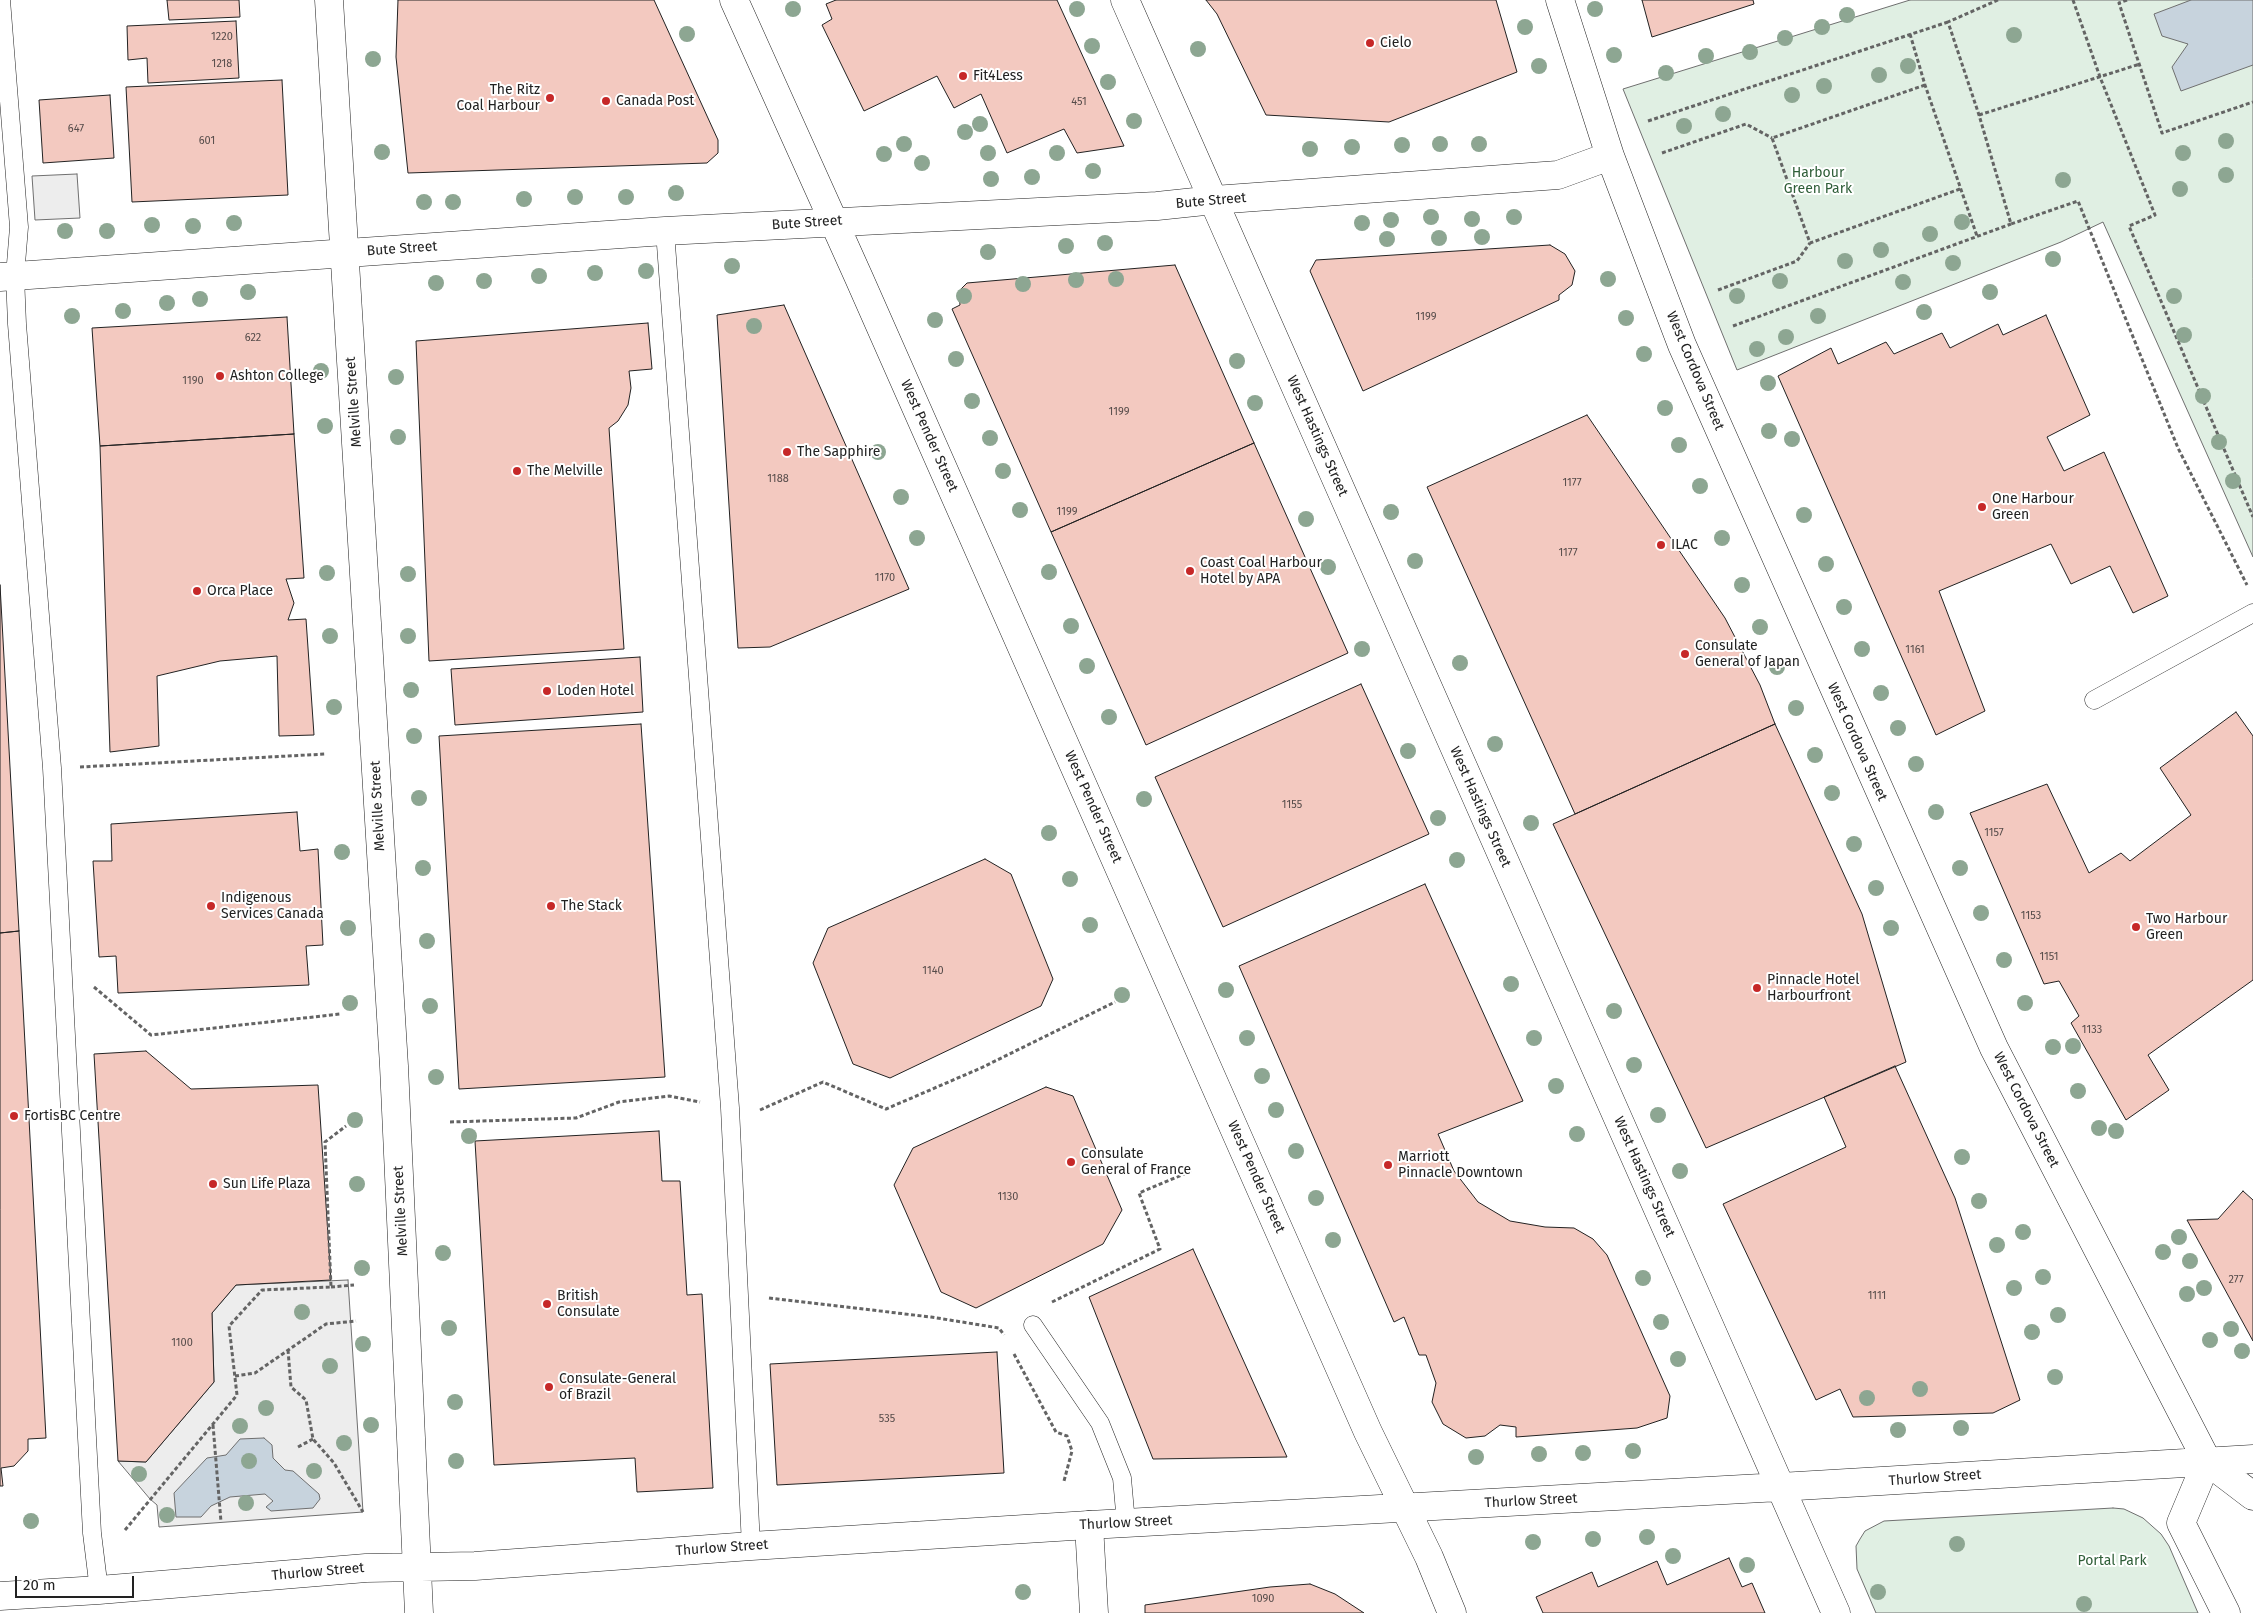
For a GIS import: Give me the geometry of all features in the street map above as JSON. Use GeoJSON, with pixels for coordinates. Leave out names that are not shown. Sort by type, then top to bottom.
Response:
{"type":"FeatureCollection","features":[{"type":"Feature","properties":{"kind":"street","name":"Melville Street"},"geometry":{"type":"LineString","coordinates":[[329,0],[394,1066],[419,1613]]}},
{"type":"Feature","properties":{"kind":"street","name":"West Pender Street"},"geometry":{"type":"LineString","coordinates":[[734,0],[834,221],[1364,1423],[1404,1509],[1429,1557],[1452,1613]]}},
{"type":"Feature","properties":{"kind":"street","name":"West Hastings Street"},"geometry":{"type":"LineString","coordinates":[[1125,0],[1836,1613]]}},
{"type":"Feature","properties":{"kind":"street","name":"West Cordova Street"},"geometry":{"type":"LineString","coordinates":[[1560,0],[1610,156],[1682,345],[1990,1039],[2207,1461],[2253,1496]]}},
{"type":"Feature","properties":{"kind":"street","name":"Bute Street"},"geometry":{"type":"LineString","coordinates":[[7,276],[666,231],[1157,206],[1214,200],[1558,175],[1610,156]]}},
{"type":"Feature","properties":{"kind":"street","name":"Thurlow Street"},"geometry":{"type":"LineString","coordinates":[[0,1596],[99,1590],[366,1568],[495,1565],[750,1546],[1089,1525],[1404,1509],[2253,1459]]}},
{"type":"Feature","properties":{"kind":"street"},"geometry":{"type":"LineString","coordinates":[[2207,1461],[2181,1523],[2226,1613]]}},
{"type":"Feature","properties":{"kind":"street"},"geometry":{"type":"LineString","coordinates":[[1089,1525],[1094,1613]]}},
{"type":"Feature","properties":{"kind":"lane"},"geometry":{"type":"LineString","coordinates":[[0,0],[19,227],[7,276],[52,768],[92,1533],[99,1590]]}},
{"type":"Feature","properties":{"kind":"lane"},"geometry":{"type":"LineString","coordinates":[[666,231],[730,1108],[750,1546]]}},
{"type":"Feature","properties":{"kind":"lane"},"geometry":{"type":"LineString","coordinates":[[2094,700],[2253,613]]}},
{"type":"Feature","properties":{"kind":"lane"},"geometry":{"type":"LineString","coordinates":[[1033,1325],[1100,1423],[1122,1478],[1126,1523]]}},
{"type":"Feature","properties":{"kind":"path"},"geometry":{"type":"LineString","coordinates":[[1648,121],[1948,22],[1998,0]]}},
{"type":"Feature","properties":{"kind":"path"},"geometry":{"type":"LineString","coordinates":[[2073,0],[2100,77],[2155,215],[2129,226],[2253,516]]}},
{"type":"Feature","properties":{"kind":"path"},"geometry":{"type":"LineString","coordinates":[[2127,0],[2118,3],[2162,132],[2253,102]]}},
{"type":"Feature","properties":{"kind":"path"},"geometry":{"type":"LineString","coordinates":[[1948,22],[1979,115],[2011,224]]}},
{"type":"Feature","properties":{"kind":"path"},"geometry":{"type":"LineString","coordinates":[[1910,34],[1925,85],[1977,236]]}},
{"type":"Feature","properties":{"kind":"path"},"geometry":{"type":"LineString","coordinates":[[1979,115],[2140,64]]}},
{"type":"Feature","properties":{"kind":"path"},"geometry":{"type":"LineString","coordinates":[[1772,138],[1925,85]]}},
{"type":"Feature","properties":{"kind":"path"},"geometry":{"type":"LineString","coordinates":[[1662,154],[1746,124],[1772,138],[1810,243]]}},
{"type":"Feature","properties":{"kind":"path"},"geometry":{"type":"LineString","coordinates":[[1718,290],[1797,261],[1810,243],[1960,189]]}},
{"type":"Feature","properties":{"kind":"path"},"geometry":{"type":"LineString","coordinates":[[1733,326],[2078,201],[2178,448],[2249,590]]}},
{"type":"Feature","properties":{"kind":"path"},"geometry":{"type":"LineString","coordinates":[[52,768],[326,754]]}},
{"type":"Feature","properties":{"kind":"path"},"geometry":{"type":"LineString","coordinates":[[64,985],[90,984],[151,1035],[340,1014]]}},
{"type":"Feature","properties":{"kind":"path"},"geometry":{"type":"LineString","coordinates":[[768,1107],[823,1082],[886,1109],[981,1068],[1115,1002]]}},
{"type":"Feature","properties":{"kind":"path"},"geometry":{"type":"LineString","coordinates":[[450,1122],[576,1118],[619,1102],[669,1096],[706,1103]]}},
{"type":"Feature","properties":{"kind":"path"},"geometry":{"type":"LineString","coordinates":[[331,1287],[325,1142],[346,1126]]}},
{"type":"Feature","properties":{"kind":"path"},"geometry":{"type":"LineString","coordinates":[[1047,1305],[1160,1249],[1139,1193],[1191,1171]]}},
{"type":"Feature","properties":{"kind":"path"},"geometry":{"type":"LineString","coordinates":[[125,1530],[237,1396],[230,1326],[262,1290],[354,1285]]}},
{"type":"Feature","properties":{"kind":"path"},"geometry":{"type":"LineString","coordinates":[[764,1297],[990,1326],[1000,1328],[1004,1336]]}},
{"type":"Feature","properties":{"kind":"path"},"geometry":{"type":"LineString","coordinates":[[235,1376],[255,1373],[326,1324],[356,1321]]}},
{"type":"Feature","properties":{"kind":"path"},"geometry":{"type":"LineString","coordinates":[[288,1350],[291,1387],[306,1400],[313,1439],[334,1463],[363,1512]]}},
{"type":"Feature","properties":{"kind":"path"},"geometry":{"type":"LineString","coordinates":[[1014,1354],[1056,1432],[1067,1436],[1072,1451],[1064,1481]]}},
{"type":"Feature","properties":{"kind":"path"},"geometry":{"type":"LineString","coordinates":[[213,1425],[221,1522]]}},
{"type":"Feature","properties":{"kind":"path"},"geometry":{"type":"LineString","coordinates":[[298,1447],[313,1439]]}},
{"type":"Feature","properties":{"kind":"green space","name":"Harbour Green Park"},"geometry":{"type":"Polygon","coordinates":[[[1910,0],[2253,0],[2253,557],[2103,222],[2061,242],[1737,370],[1623,89],[1910,0]]]}},
{"type":"Feature","properties":{"kind":"green space","name":"Portal Park"},"geometry":{"type":"Polygon","coordinates":[[[2113,1508],[2124,1509],[2143,1518],[2161,1534],[2169,1546],[2198,1613],[1876,1613],[1857,1569],[1856,1546],[1865,1531],[1884,1521],[2113,1508]]]}},
{"type":"Feature","properties":{"kind":"shaded area"},"geometry":{"type":"Polygon","coordinates":[[[2191,0],[2253,0],[2253,65],[2181,91],[2172,67],[2188,44],[2162,36],[2154,14],[2191,0]]]}},
{"type":"Feature","properties":{"kind":"shaded area"},"geometry":{"type":"Polygon","coordinates":[[[77,174],[80,218],[35,220],[32,176],[77,174]]]}},
{"type":"Feature","properties":{"kind":"shaded area"},"geometry":{"type":"Polygon","coordinates":[[[348,1280],[363,1512],[159,1527],[157,1505],[118,1461],[146,1462],[214,1382],[212,1313],[236,1285],[348,1280]]]}},
{"type":"Feature","properties":{"kind":"shaded area"},"geometry":{"type":"Polygon","coordinates":[[[264,1438],[272,1445],[273,1458],[285,1470],[293,1471],[319,1494],[320,1499],[313,1508],[271,1511],[266,1507],[273,1501],[265,1494],[230,1497],[211,1506],[201,1517],[176,1517],[174,1493],[207,1458],[226,1455],[240,1439],[264,1438]]]}},
{"type":"Feature","properties":{"kind":"building"},"geometry":{"type":"Polygon","coordinates":[[[167,0],[239,0],[240,17],[169,20],[167,0]]]}},
{"type":"Feature","properties":{"kind":"building","name":"The Ritz Coal Harbour"},"geometry":{"type":"Polygon","coordinates":[[[398,0],[654,0],[718,140],[718,153],[707,163],[408,173],[396,57],[398,0]]]}},
{"type":"Feature","properties":{"kind":"building"},"geometry":{"type":"Polygon","coordinates":[[[836,0],[1057,0],[1124,146],[1077,153],[1064,129],[1007,153],[981,94],[954,108],[937,76],[864,111],[822,25],[832,19],[826,4],[836,0]]]}},
{"type":"Feature","properties":{"kind":"building","name":"Cielo"},"geometry":{"type":"Polygon","coordinates":[[[1206,0],[1496,0],[1517,72],[1389,122],[1266,115],[1217,14],[1206,0]]]}},
{"type":"Feature","properties":{"kind":"building"},"geometry":{"type":"Polygon","coordinates":[[[1642,0],[1753,0],[1754,4],[1652,37],[1642,0]]]}},
{"type":"Feature","properties":{"kind":"building"},"geometry":{"type":"Polygon","coordinates":[[[236,21],[239,78],[148,83],[147,58],[128,60],[127,26],[236,21]]]}},
{"type":"Feature","properties":{"kind":"building"},"geometry":{"type":"Polygon","coordinates":[[[282,80],[288,195],[132,202],[126,87],[282,80]]]}},
{"type":"Feature","properties":{"kind":"building"},"geometry":{"type":"Polygon","coordinates":[[[110,95],[114,158],[43,163],[39,100],[110,95]]]}},
{"type":"Feature","properties":{"kind":"building"},"geometry":{"type":"Polygon","coordinates":[[[1550,245],[1565,254],[1575,271],[1572,285],[1559,295],[1559,300],[1363,391],[1310,271],[1316,260],[1550,245]]]}},
{"type":"Feature","properties":{"kind":"building"},"geometry":{"type":"Polygon","coordinates":[[[1175,265],[1254,443],[1051,532],[952,309],[960,305],[959,291],[967,283],[1175,265]]]}},
{"type":"Feature","properties":{"kind":"building","name":"The Sapphire"},"geometry":{"type":"Polygon","coordinates":[[[784,305],[909,589],[770,647],[738,648],[717,315],[784,305]]]}},
{"type":"Feature","properties":{"kind":"building","name":"One Harbour Green"},"geometry":{"type":"Polygon","coordinates":[[[2046,315],[2090,415],[2047,437],[2064,471],[2104,452],[2168,596],[2133,613],[2110,566],[2071,584],[2051,544],[1939,591],[1985,711],[1936,735],[1778,376],[1831,348],[1838,364],[1886,342],[1894,354],[1942,333],[1950,348],[1998,324],[2003,335],[2046,315]]]}},
{"type":"Feature","properties":{"kind":"building"},"geometry":{"type":"Polygon","coordinates":[[[287,317],[294,434],[100,446],[92,328],[287,317]]]}},
{"type":"Feature","properties":{"kind":"building","name":"The Melville"},"geometry":{"type":"Polygon","coordinates":[[[648,323],[652,369],[629,371],[631,388],[628,405],[618,421],[609,428],[624,649],[429,661],[416,341],[648,323]]]}},
{"type":"Feature","properties":{"kind":"building"},"geometry":{"type":"Polygon","coordinates":[[[1587,415],[1725,618],[1760,685],[1775,724],[1575,814],[1427,487],[1587,415]]]}},
{"type":"Feature","properties":{"kind":"building","name":"Orca Place"},"geometry":{"type":"Polygon","coordinates":[[[294,434],[304,578],[286,579],[294,603],[288,620],[306,619],[314,735],[279,736],[277,656],[220,661],[157,676],[159,746],[110,752],[100,446],[294,434]]]}},
{"type":"Feature","properties":{"kind":"building","name":"Coast Coal Harbour Hotel by APA"},"geometry":{"type":"Polygon","coordinates":[[[1254,443],[1348,653],[1146,745],[1051,532],[1254,443]]]}},
{"type":"Feature","properties":{"kind":"building"},"geometry":{"type":"Polygon","coordinates":[[[0,585],[19,931],[0,933],[0,585]]]}},
{"type":"Feature","properties":{"kind":"building","name":"Loden Hotel"},"geometry":{"type":"Polygon","coordinates":[[[640,657],[643,712],[455,725],[451,669],[640,657]]]}},
{"type":"Feature","properties":{"kind":"building"},"geometry":{"type":"Polygon","coordinates":[[[1361,684],[1429,834],[1223,927],[1155,777],[1361,684]]]}},
{"type":"Feature","properties":{"kind":"building","name":"Two Harbour Green"},"geometry":{"type":"Polygon","coordinates":[[[2236,712],[2253,736],[2253,980],[2148,1055],[2169,1090],[2126,1120],[2071,1023],[2079,1016],[2059,981],[2044,984],[1970,813],[2047,784],[2089,873],[2121,853],[2130,861],[2191,815],[2160,768],[2236,712]]]}},
{"type":"Feature","properties":{"kind":"building","name":"The Stack"},"geometry":{"type":"Polygon","coordinates":[[[641,724],[665,1077],[459,1089],[439,736],[641,724]]]}},
{"type":"Feature","properties":{"kind":"building","name":"Pinnacle Hotel Harbourfront"},"geometry":{"type":"Polygon","coordinates":[[[1775,724],[1862,914],[1906,1062],[1706,1148],[1553,824],[1775,724]]]}},
{"type":"Feature","properties":{"kind":"building"},"geometry":{"type":"Polygon","coordinates":[[[297,812],[300,851],[318,849],[323,945],[306,946],[309,985],[118,993],[116,956],[99,957],[93,861],[112,861],[111,824],[297,812]]]}},
{"type":"Feature","properties":{"kind":"building"},"geometry":{"type":"Polygon","coordinates":[[[985,859],[1011,874],[1053,979],[1041,1006],[890,1078],[853,1064],[813,963],[828,928],[985,859]]]}},
{"type":"Feature","properties":{"kind":"building","name":"Marriott Pinnacle Downtown"},"geometry":{"type":"Polygon","coordinates":[[[1425,884],[1523,1101],[1438,1134],[1454,1171],[1478,1202],[1510,1221],[1545,1227],[1574,1228],[1593,1239],[1607,1255],[1670,1396],[1667,1418],[1637,1428],[1516,1437],[1516,1427],[1500,1425],[1485,1436],[1466,1438],[1443,1424],[1432,1402],[1436,1383],[1426,1355],[1419,1355],[1404,1317],[1394,1322],[1239,966],[1425,884]]]}},
{"type":"Feature","properties":{"kind":"building","name":"FortisBC Centre"},"geometry":{"type":"Polygon","coordinates":[[[19,931],[46,1438],[28,1439],[28,1451],[14,1466],[1,1468],[3,1486],[0,1486],[0,933],[19,931]]]}},
{"type":"Feature","properties":{"kind":"building","name":"Sun Life Plaza"},"geometry":{"type":"Polygon","coordinates":[[[146,1051],[191,1089],[318,1085],[331,1280],[236,1285],[212,1313],[214,1382],[146,1462],[118,1461],[94,1054],[146,1051]]]}},
{"type":"Feature","properties":{"kind":"building"},"geometry":{"type":"Polygon","coordinates":[[[1895,1066],[1955,1198],[2020,1400],[1993,1413],[1853,1417],[1840,1389],[1816,1400],[1723,1204],[1846,1147],[1824,1097],[1895,1066]]]}},
{"type":"Feature","properties":{"kind":"building"},"geometry":{"type":"Polygon","coordinates":[[[1046,1087],[1073,1096],[1122,1210],[1103,1244],[976,1308],[941,1292],[894,1185],[913,1148],[1046,1087]]]}},
{"type":"Feature","properties":{"kind":"building"},"geometry":{"type":"Polygon","coordinates":[[[659,1131],[662,1181],[680,1181],[687,1295],[702,1294],[713,1488],[637,1492],[635,1458],[494,1465],[475,1141],[659,1131]]]}},
{"type":"Feature","properties":{"kind":"building"},"geometry":{"type":"Polygon","coordinates":[[[2243,1191],[2253,1200],[2253,1341],[2187,1220],[2218,1219],[2243,1191]]]}},
{"type":"Feature","properties":{"kind":"building"},"geometry":{"type":"Polygon","coordinates":[[[1193,1249],[1287,1457],[1153,1459],[1089,1297],[1193,1249]]]}},
{"type":"Feature","properties":{"kind":"building"},"geometry":{"type":"Polygon","coordinates":[[[997,1352],[1004,1473],[777,1485],[770,1364],[997,1352]]]}},
{"type":"Feature","properties":{"kind":"building"},"geometry":{"type":"Polygon","coordinates":[[[1729,1558],[1742,1587],[1752,1583],[1765,1613],[1543,1613],[1536,1597],[1592,1572],[1598,1587],[1657,1561],[1667,1585],[1729,1558]]]}},
{"type":"Feature","properties":{"kind":"building"},"geometry":{"type":"Polygon","coordinates":[[[1310,1584],[1335,1594],[1364,1613],[1145,1613],[1145,1605],[1270,1587],[1310,1584]]]}},
{"type":"Feature","properties":{"kind":"place","name":"Cielo"},"geometry":{"type":"Point","coordinates":[1370,43]}},
{"type":"Feature","properties":{"kind":"place","name":"Fit4Less"},"geometry":{"type":"Point","coordinates":[963,76]}},
{"type":"Feature","properties":{"kind":"place","name":"The Ritz Coal Harbour"},"geometry":{"type":"Point","coordinates":[550,98]}},
{"type":"Feature","properties":{"kind":"place","name":"Canada Post"},"geometry":{"type":"Point","coordinates":[606,101]}},
{"type":"Feature","properties":{"kind":"place","name":"Ashton College"},"geometry":{"type":"Point","coordinates":[220,376]}},
{"type":"Feature","properties":{"kind":"place","name":"The Sapphire"},"geometry":{"type":"Point","coordinates":[787,452]}},
{"type":"Feature","properties":{"kind":"place","name":"The Melville"},"geometry":{"type":"Point","coordinates":[517,471]}},
{"type":"Feature","properties":{"kind":"place","name":"One Harbour Green"},"geometry":{"type":"Point","coordinates":[1982,507]}},
{"type":"Feature","properties":{"kind":"place","name":"ILAC"},"geometry":{"type":"Point","coordinates":[1661,545]}},
{"type":"Feature","properties":{"kind":"place","name":"Coast Coal Harbour Hotel by APA"},"geometry":{"type":"Point","coordinates":[1190,571]}},
{"type":"Feature","properties":{"kind":"place","name":"Orca Place"},"geometry":{"type":"Point","coordinates":[197,591]}},
{"type":"Feature","properties":{"kind":"place","name":"Consulate General of Japan"},"geometry":{"type":"Point","coordinates":[1685,654]}},
{"type":"Feature","properties":{"kind":"place","name":"Loden Hotel"},"geometry":{"type":"Point","coordinates":[547,691]}},
{"type":"Feature","properties":{"kind":"place","name":"Indigenous Services Canada"},"geometry":{"type":"Point","coordinates":[211,906]}},
{"type":"Feature","properties":{"kind":"place","name":"The Stack"},"geometry":{"type":"Point","coordinates":[551,906]}},
{"type":"Feature","properties":{"kind":"place","name":"Two Harbour Green"},"geometry":{"type":"Point","coordinates":[2136,927]}},
{"type":"Feature","properties":{"kind":"place","name":"Pinnacle Hotel Harbourfront"},"geometry":{"type":"Point","coordinates":[1757,988]}},
{"type":"Feature","properties":{"kind":"place","name":"FortisBC Centre"},"geometry":{"type":"Point","coordinates":[14,1116]}},
{"type":"Feature","properties":{"kind":"place","name":"Consulate General of France"},"geometry":{"type":"Point","coordinates":[1071,1162]}},
{"type":"Feature","properties":{"kind":"place","name":"Marriott Pinnacle Downtown"},"geometry":{"type":"Point","coordinates":[1388,1165]}},
{"type":"Feature","properties":{"kind":"place","name":"Sun Life Plaza"},"geometry":{"type":"Point","coordinates":[213,1184]}},
{"type":"Feature","properties":{"kind":"place","name":"British Consulate"},"geometry":{"type":"Point","coordinates":[547,1304]}},
{"type":"Feature","properties":{"kind":"place","name":"Consulate-General of Brazil"},"geometry":{"type":"Point","coordinates":[549,1387]}}]}
